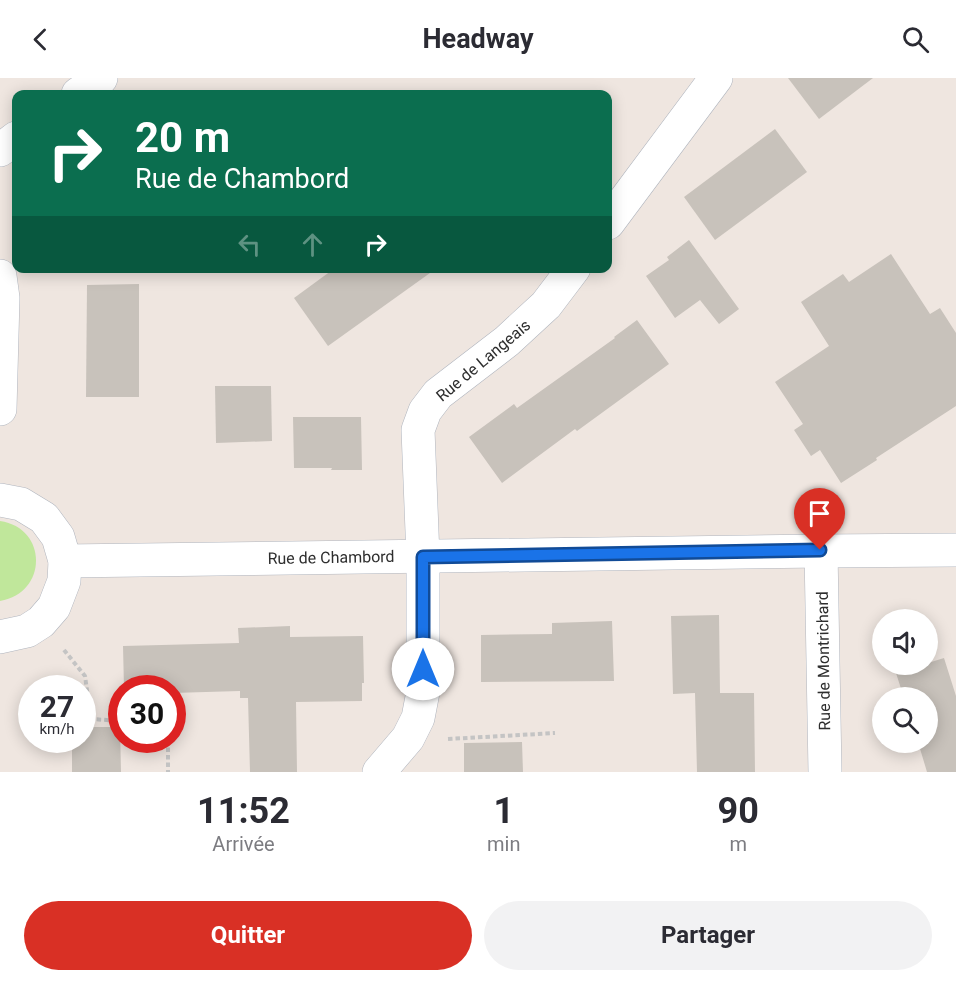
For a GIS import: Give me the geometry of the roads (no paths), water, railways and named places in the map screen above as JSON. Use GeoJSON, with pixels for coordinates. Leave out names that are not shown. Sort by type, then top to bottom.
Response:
{"type":"FeatureCollection","features":[{"type":"Feature","properties":{"kind":"street"},"geometry":{"type":"LineString","coordinates":[[84,90],[101,78]]}},
{"type":"Feature","properties":{"kind":"street"},"geometry":{"type":"LineString","coordinates":[[612,218],[716,78]]}},
{"type":"Feature","properties":{"kind":"street","name":"Rue de Langeais"},"geometry":{"type":"LineString","coordinates":[[379,772],[408,738],[417,718],[423,692],[423,557],[418,430],[425,411],[438,394],[507,340],[546,305],[569,273]]}},
{"type":"Feature","properties":{"kind":"street"},"geometry":{"type":"LineString","coordinates":[[0,276],[3,298],[0,410]]}},
{"type":"Feature","properties":{"kind":"street"},"geometry":{"type":"LineString","coordinates":[[0,500],[21,504],[44,518],[58,537],[65,561],[64,581],[54,607],[41,622],[27,631],[0,637]]}},
{"type":"Feature","properties":{"kind":"street","name":"Rue de Montrichard"},"geometry":{"type":"LineString","coordinates":[[820,550],[825,772]]}},
{"type":"Feature","properties":{"kind":"street","name":"Rue de Chambord"},"geometry":{"type":"LineString","coordinates":[[65,561],[956,550]]}}]}
